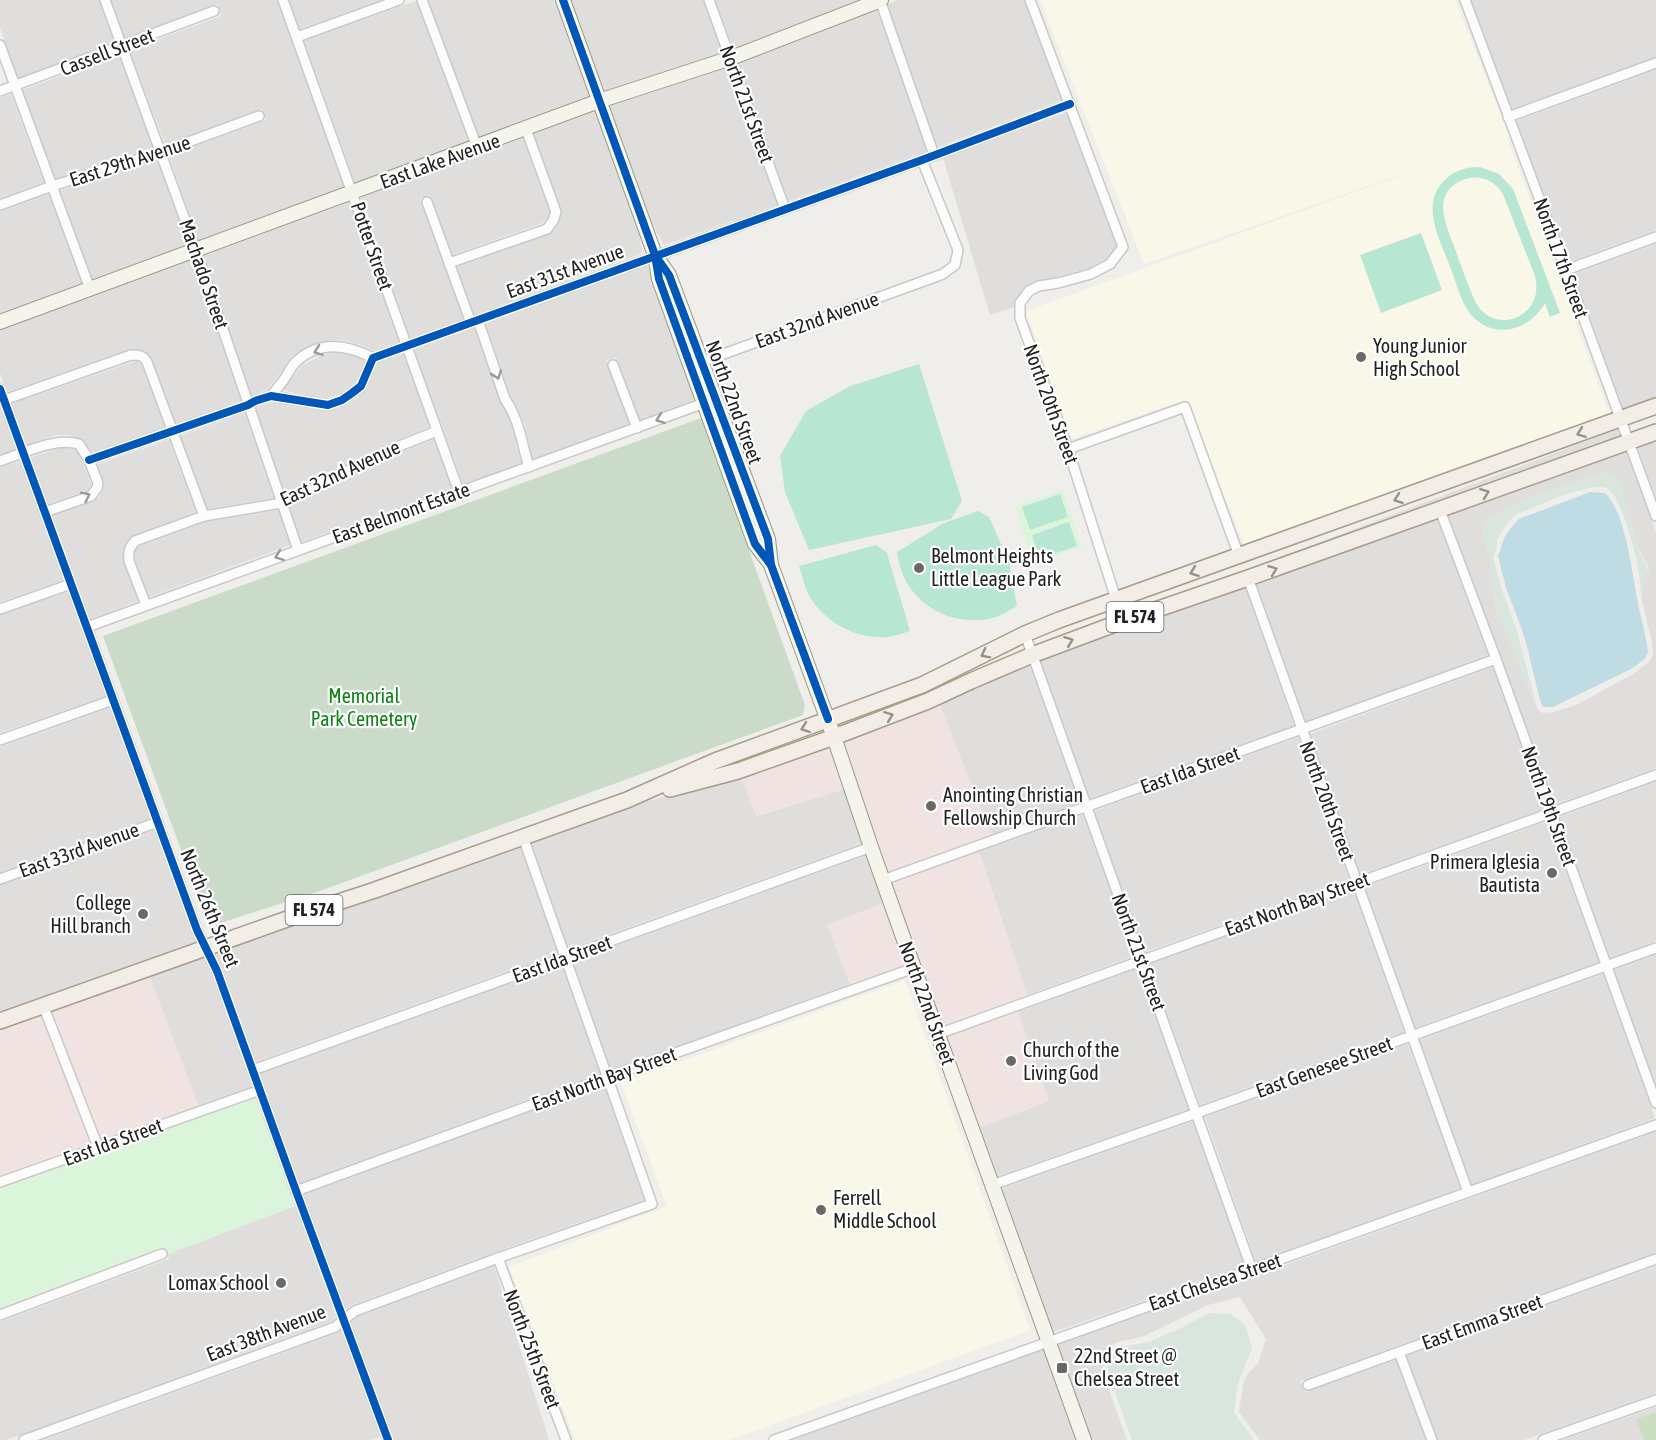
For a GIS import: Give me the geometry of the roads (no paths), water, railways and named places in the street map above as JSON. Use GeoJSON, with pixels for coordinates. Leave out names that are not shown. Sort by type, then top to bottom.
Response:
{"type":"FeatureCollection","features":[{"type":"Feature","properties":{"kind":"main road","name":"North 22nd Street"},"geometry":{"type":"LineString","coordinates":[[563,0],[655,255],[659,279],[696,364],[755,544],[771,565],[828,719],[871,847],[1084,1440]]}},
{"type":"Feature","properties":{"kind":"main road","name":"East Lake Avenue"},"geometry":{"type":"LineString","coordinates":[[0,322],[600,101],[731,58],[880,0]]}},
{"type":"Feature","properties":{"kind":"main road","name":"FL 574"},"geometry":{"type":"LineString","coordinates":[[0,1020],[627,800],[715,761],[922,685],[1025,634],[1656,406]]}},
{"type":"Feature","properties":{"kind":"main road","name":"FL 574"},"geometry":{"type":"LineString","coordinates":[[627,800],[738,771],[834,737],[928,701],[1032,655],[1123,621],[1656,432]]}},
{"type":"Feature","properties":{"kind":"main road"},"geometry":{"type":"LineString","coordinates":[[1182,601],[1228,578],[1238,566],[1239,556]]}},
{"type":"Feature","properties":{"kind":"street","name":"Machado Street"},"geometry":{"type":"LineString","coordinates":[[105,0],[162,152],[298,549]]}},
{"type":"Feature","properties":{"kind":"street","name":"Potter Street"},"geometry":{"type":"LineString","coordinates":[[283,0],[459,492]]}},
{"type":"Feature","properties":{"kind":"street"},"geometry":{"type":"LineString","coordinates":[[297,37],[399,0]]}},
{"type":"Feature","properties":{"kind":"street"},"geometry":{"type":"LineString","coordinates":[[422,0],[477,147]]}},
{"type":"Feature","properties":{"kind":"street","name":"North 21st Street"},"geometry":{"type":"LineString","coordinates":[[709,0],[785,209]]}},
{"type":"Feature","properties":{"kind":"street"},"geometry":{"type":"LineString","coordinates":[[880,0],[934,155]]}},
{"type":"Feature","properties":{"kind":"street"},"geometry":{"type":"LineString","coordinates":[[1030,0],[1070,104]]}},
{"type":"Feature","properties":{"kind":"street","name":"North 17th Street"},"geometry":{"type":"LineString","coordinates":[[1464,0],[1656,516]]}},
{"type":"Feature","properties":{"kind":"street","name":"Cassell Street"},"geometry":{"type":"LineString","coordinates":[[0,91],[214,11]]}},
{"type":"Feature","properties":{"kind":"street"},"geometry":{"type":"LineString","coordinates":[[0,45],[90,289]]}},
{"type":"Feature","properties":{"kind":"street"},"geometry":{"type":"LineString","coordinates":[[1508,117],[1656,63]]}},
{"type":"Feature","properties":{"kind":"street","name":"East 31st Avenue"},"geometry":{"type":"LineString","coordinates":[[373,358],[922,160],[1070,104]]}},
{"type":"Feature","properties":{"kind":"street","name":"North 20th Street"},"geometry":{"type":"LineString","coordinates":[[1070,104],[1123,247],[1110,264],[1091,274],[1039,286],[1029,291],[1020,303],[1020,318],[1068,449],[1123,621]]}},
{"type":"Feature","properties":{"kind":"street","name":"East 29th Avenue"},"geometry":{"type":"LineString","coordinates":[[0,205],[52,186],[162,152],[259,116]]}},
{"type":"Feature","properties":{"kind":"street"},"geometry":{"type":"LineString","coordinates":[[449,263],[546,228],[553,221],[555,212],[526,129]]}},
{"type":"Feature","properties":{"kind":"street","name":"East 32nd Avenue"},"geometry":{"type":"LineString","coordinates":[[696,364],[943,274],[955,265],[958,250],[922,160]]}},
{"type":"Feature","properties":{"kind":"street"},"geometry":{"type":"LineString","coordinates":[[427,202],[449,263],[475,321],[505,399],[520,428],[522,445],[529,467]]}},
{"type":"Feature","properties":{"kind":"street"},"geometry":{"type":"LineString","coordinates":[[1566,270],[1656,237]]}},
{"type":"Feature","properties":{"kind":"street"},"geometry":{"type":"LineString","coordinates":[[88,460],[271,396],[328,405],[342,400],[361,386],[373,358],[361,351],[342,346],[320,349],[297,361],[271,396]]}},
{"type":"Feature","properties":{"kind":"street"},"geometry":{"type":"LineString","coordinates":[[4,400],[131,355],[144,357],[204,516]]}},
{"type":"Feature","properties":{"kind":"street"},"geometry":{"type":"LineString","coordinates":[[613,365],[637,428]]}},
{"type":"Feature","properties":{"kind":"street","name":"North 26th Street"},"geometry":{"type":"LineString","coordinates":[[0,389],[197,930],[217,971],[388,1440]]}},
{"type":"Feature","properties":{"kind":"street","name":"East Belmont Estate"},"geometry":{"type":"LineString","coordinates":[[87,627],[709,401]]}},
{"type":"Feature","properties":{"kind":"street"},"geometry":{"type":"LineString","coordinates":[[1068,449],[1185,407],[1239,556]]}},
{"type":"Feature","properties":{"kind":"street","name":"East 32nd Avenue"},"geometry":{"type":"LineString","coordinates":[[146,605],[129,561],[128,553],[135,541],[204,516],[282,503],[392,448],[437,431]]}},
{"type":"Feature","properties":{"kind":"street"},"geometry":{"type":"LineString","coordinates":[[0,461],[58,441],[79,444],[98,483],[95,492],[45,512]]}},
{"type":"Feature","properties":{"kind":"street","name":"North 19th Street"},"geometry":{"type":"LineString","coordinates":[[1440,510],[1656,1103]]}},
{"type":"Feature","properties":{"kind":"street","name":"North 20th Street"},"geometry":{"type":"LineString","coordinates":[[1248,578],[1468,1192]]}},
{"type":"Feature","properties":{"kind":"street"},"geometry":{"type":"LineString","coordinates":[[0,609],[71,584]]}},
{"type":"Feature","properties":{"kind":"street","name":"North 21st Street"},"geometry":{"type":"LineString","coordinates":[[1025,634],[1252,1270]]}},
{"type":"Feature","properties":{"kind":"street","name":"East Ida Street"},"geometry":{"type":"LineString","coordinates":[[883,880],[1496,659]]}},
{"type":"Feature","properties":{"kind":"street"},"geometry":{"type":"LineString","coordinates":[[0,740],[113,700]]}},
{"type":"Feature","properties":{"kind":"street","name":"East North Bay Street"},"geometry":{"type":"LineString","coordinates":[[938,1034],[1656,775]]}},
{"type":"Feature","properties":{"kind":"street","name":"East 33rd Avenue"},"geometry":{"type":"LineString","coordinates":[[0,879],[158,822]]}},
{"type":"Feature","properties":{"kind":"street"},"geometry":{"type":"LineString","coordinates":[[523,837],[608,1077]]}},
{"type":"Feature","properties":{"kind":"street","name":"East Ida Street"},"geometry":{"type":"LineString","coordinates":[[253,1070],[871,847]]}},
{"type":"Feature","properties":{"kind":"street","name":"East Genesee Street"},"geometry":{"type":"LineString","coordinates":[[992,1185],[1656,948]]}},
{"type":"Feature","properties":{"kind":"street","name":"East North Bay Street"},"geometry":{"type":"LineString","coordinates":[[296,1191],[914,968]]}},
{"type":"Feature","properties":{"kind":"street"},"geometry":{"type":"LineString","coordinates":[[43,1005],[98,1147]]}},
{"type":"Feature","properties":{"kind":"street","name":"East 38th Avenue"},"geometry":{"type":"LineString","coordinates":[[24,1440],[335,1327],[354,1311],[652,1204],[608,1077]]}},
{"type":"Feature","properties":{"kind":"street","name":"East Ida Street"},"geometry":{"type":"LineString","coordinates":[[0,1182],[260,1090]]}},
{"type":"Feature","properties":{"kind":"street","name":"East Chelsea Street"},"geometry":{"type":"LineString","coordinates":[[774,1440],[1048,1340],[1252,1270],[1656,1125]]}},
{"type":"Feature","properties":{"kind":"street"},"geometry":{"type":"LineString","coordinates":[[0,1315],[162,1254]]}},
{"type":"Feature","properties":{"kind":"street","name":"North 25th Street"},"geometry":{"type":"LineString","coordinates":[[498,1258],[566,1440]]}},
{"type":"Feature","properties":{"kind":"street","name":"East Emma Street"},"geometry":{"type":"LineString","coordinates":[[1308,1385],[1656,1259]]}},
{"type":"Feature","properties":{"kind":"street"},"geometry":{"type":"LineString","coordinates":[[1399,1352],[1432,1440]]}},
{"type":"Feature","properties":{"kind":"street"},"geometry":{"type":"LineString","coordinates":[[1544,1440],[1656,1400]]}},
{"type":"Feature","properties":{"kind":"water"},"geometry":{"type":"Polygon","coordinates":[[[1590,492],[1605,493],[1618,513],[1627,542],[1648,652],[1645,659],[1631,669],[1553,707],[1543,707],[1528,650],[1506,588],[1498,556],[1506,535],[1519,519],[1590,492]]]}},
{"type":"Feature","properties":{"kind":"place","name":"Young Junior High School"},"geometry":{"type":"Point","coordinates":[1361,357]}},
{"type":"Feature","properties":{"kind":"place","name":"Belmont Heights Little League Park"},"geometry":{"type":"Point","coordinates":[919,568]}},
{"type":"Feature","properties":{"kind":"place","name":"Anointing Christian Fellowship Church"},"geometry":{"type":"Point","coordinates":[931,806]}},
{"type":"Feature","properties":{"kind":"place","name":"Primera Iglesia Bautista"},"geometry":{"type":"Point","coordinates":[1552,873]}},
{"type":"Feature","properties":{"kind":"place","name":"College Hill branch"},"geometry":{"type":"Point","coordinates":[143,914]}},
{"type":"Feature","properties":{"kind":"place","name":"Church of the Living God"},"geometry":{"type":"Point","coordinates":[1011,1061]}},
{"type":"Feature","properties":{"kind":"place","name":"Ferrell Middle School"},"geometry":{"type":"Point","coordinates":[821,1210]}},
{"type":"Feature","properties":{"kind":"place","name":"Lomax School"},"geometry":{"type":"Point","coordinates":[281,1283]}},
{"type":"Feature","properties":{"kind":"place","name":"22nd Street @ Chelsea Street"},"geometry":{"type":"Point","coordinates":[1062,1368]}},
{"type":"Feature","properties":{"kind":"park label","name":"Memorial Park Cemetery"},"geometry":{"type":"Point","coordinates":[364,708]}}]}
